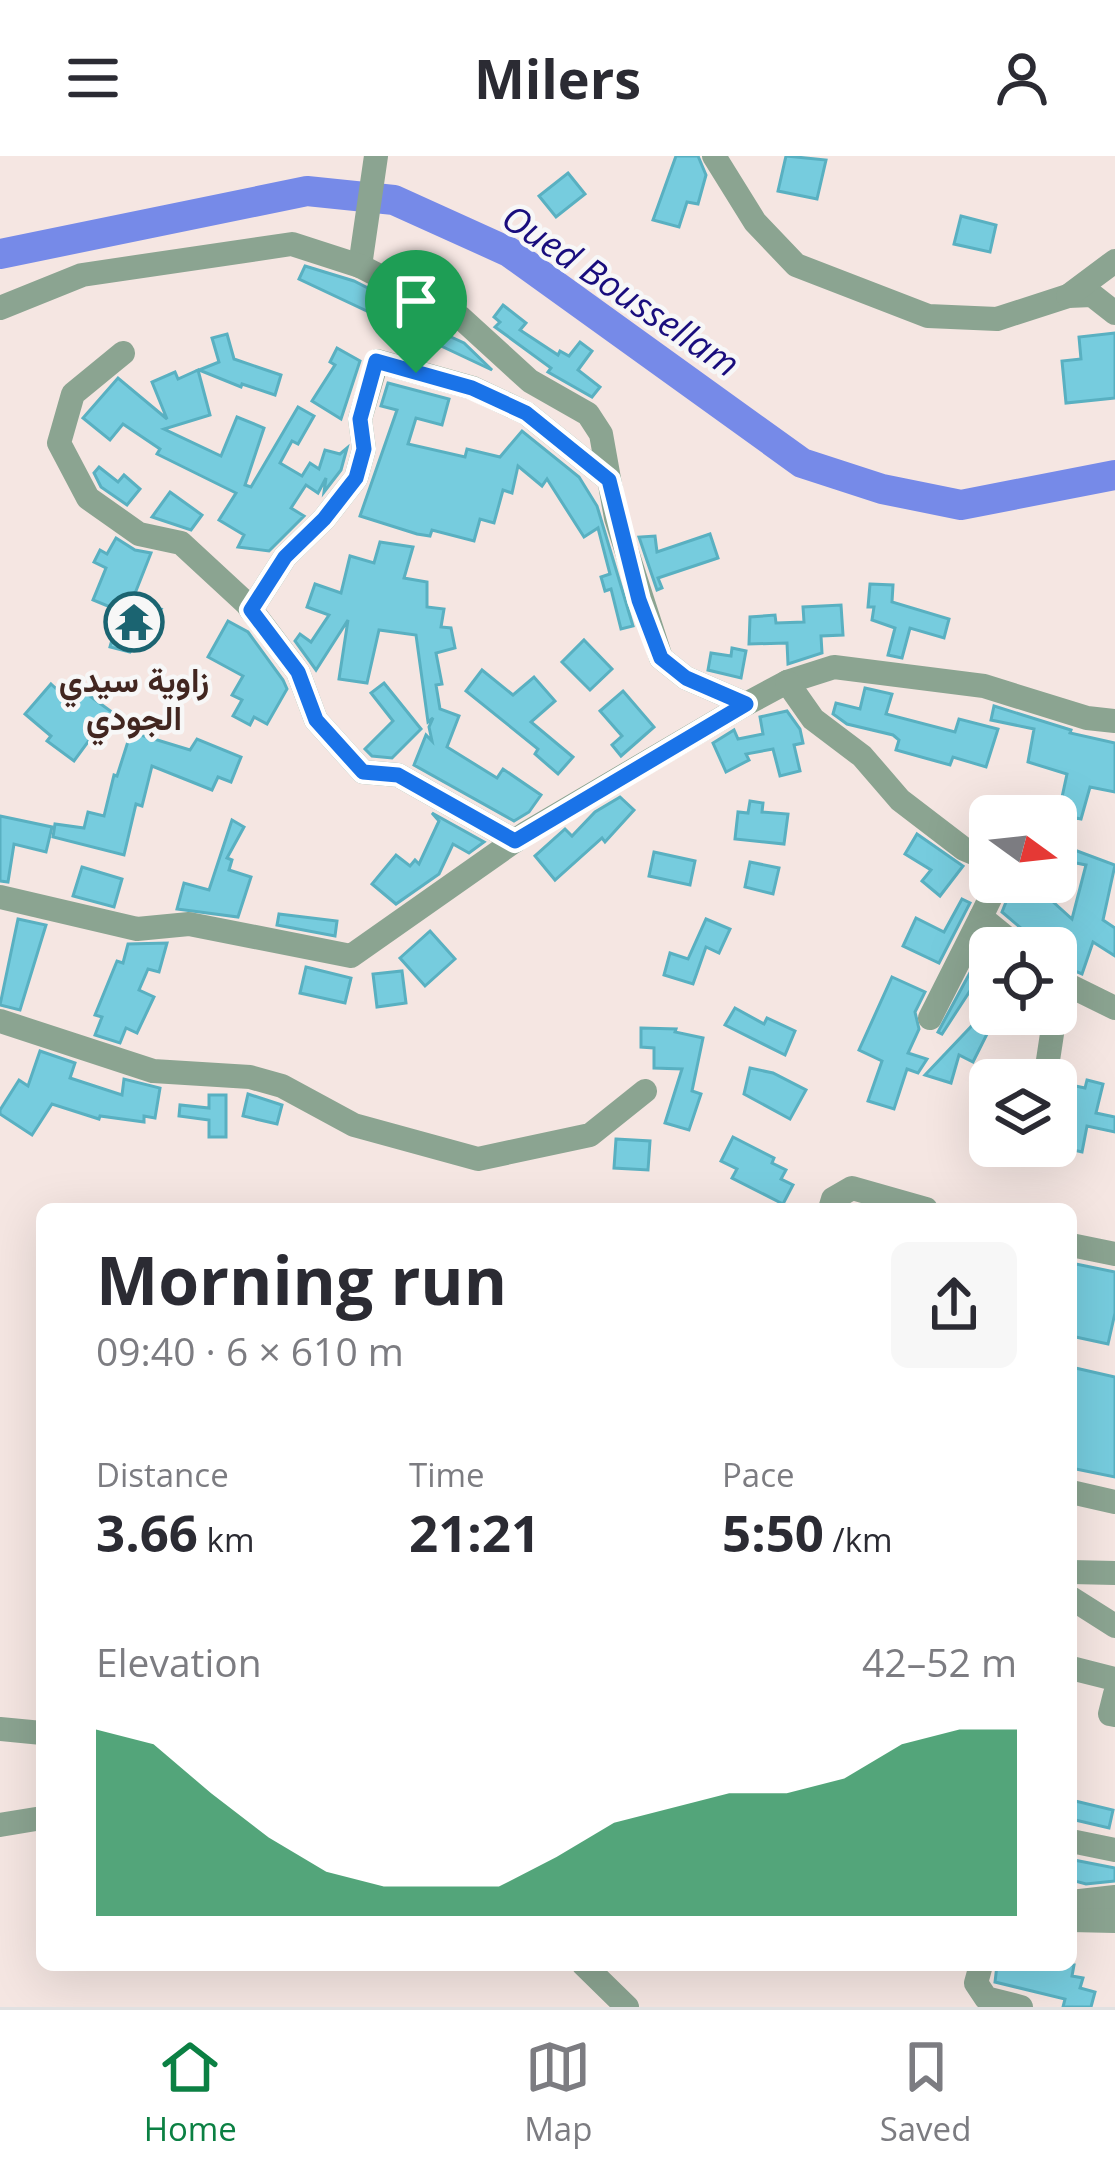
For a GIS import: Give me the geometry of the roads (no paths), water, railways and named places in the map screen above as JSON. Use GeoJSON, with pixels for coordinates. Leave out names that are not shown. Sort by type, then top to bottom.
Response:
{"type":"FeatureCollection","features":[{"type":"Feature","properties":{"kind":"street"},"geometry":{"type":"LineString","coordinates":[[360,266],[376,156]]}},
{"type":"Feature","properties":{"kind":"street"},"geometry":{"type":"LineString","coordinates":[[714,156],[755,222],[796,265],[815,273],[928,316],[997,319],[1068,296],[1092,296],[1115,313]]}},
{"type":"Feature","properties":{"kind":"street"},"geometry":{"type":"LineString","coordinates":[[0,308],[82,275],[292,244],[360,266],[461,318],[530,381],[588,415],[601,434],[639,600],[661,658],[686,678],[746,704]]}},
{"type":"Feature","properties":{"kind":"street"},"geometry":{"type":"LineString","coordinates":[[1068,296],[1115,261]]}},
{"type":"Feature","properties":{"kind":"street"},"geometry":{"type":"LineString","coordinates":[[123,352],[73,394],[59,443],[88,498],[139,534],[181,542],[251,610],[298,672],[316,720],[363,772],[398,775],[515,841]]}},
{"type":"Feature","properties":{"kind":"street"},"geometry":{"type":"LineString","coordinates":[[251,610],[285,557],[324,519],[356,478],[364,449],[360,419],[376,361],[472,388],[526,413],[609,480]]}},
{"type":"Feature","properties":{"kind":"street"},"geometry":{"type":"LineString","coordinates":[[0,897],[137,928],[189,924],[351,956],[515,841],[746,704],[787,682],[834,667],[983,686],[1087,718],[1115,721]]}},
{"type":"Feature","properties":{"kind":"street"},"geometry":{"type":"LineString","coordinates":[[787,682],[813,718],[862,756],[901,800],[969,851]]}},
{"type":"Feature","properties":{"kind":"street"},"geometry":{"type":"LineString","coordinates":[[930,1018],[988,903]]}},
{"type":"Feature","properties":{"kind":"street"},"geometry":{"type":"LineString","coordinates":[[981,917],[993,927]]}},
{"type":"Feature","properties":{"kind":"street"},"geometry":{"type":"LineString","coordinates":[[1077,990],[1115,1007]]}},
{"type":"Feature","properties":{"kind":"street"},"geometry":{"type":"LineString","coordinates":[[0,1021],[153,1071],[250,1077],[282,1086],[354,1125],[478,1159],[590,1135],[645,1091]]}},
{"type":"Feature","properties":{"kind":"street"},"geometry":{"type":"LineString","coordinates":[[832,1203],[852,1188],[905,1203]]}},
{"type":"Feature","properties":{"kind":"street"},"geometry":{"type":"LineString","coordinates":[[1077,1246],[1115,1254]]}},
{"type":"Feature","properties":{"kind":"street"},"geometry":{"type":"LineString","coordinates":[[1077,1493],[1115,1502]]}},
{"type":"Feature","properties":{"kind":"street"},"geometry":{"type":"LineString","coordinates":[[1077,1572],[1115,1573]]}},
{"type":"Feature","properties":{"kind":"street"},"geometry":{"type":"LineString","coordinates":[[1077,1602],[1115,1625]]}},
{"type":"Feature","properties":{"kind":"street"},"geometry":{"type":"LineString","coordinates":[[1077,1669],[1115,1679]]}},
{"type":"Feature","properties":{"kind":"street"},"geometry":{"type":"LineString","coordinates":[[1115,1694],[1110,1714],[1115,1715]]}},
{"type":"Feature","properties":{"kind":"street"},"geometry":{"type":"LineString","coordinates":[[0,1729],[36,1732]]}},
{"type":"Feature","properties":{"kind":"street"},"geometry":{"type":"LineString","coordinates":[[0,1825],[36,1819]]}},
{"type":"Feature","properties":{"kind":"street"},"geometry":{"type":"LineString","coordinates":[[1077,1901],[1115,1897]]}},
{"type":"Feature","properties":{"kind":"street"},"geometry":{"type":"LineString","coordinates":[[1077,1920],[1115,1921]]}},
{"type":"Feature","properties":{"kind":"street"},"geometry":{"type":"LineString","coordinates":[[590,1971],[627,2007]]}},
{"type":"Feature","properties":{"kind":"street"},"geometry":{"type":"LineString","coordinates":[[979,1971],[976,1983],[986,1998],[1021,2007]]}},
{"type":"Feature","properties":{"kind":"waterway","name":"Oued Boussellam"},"geometry":{"type":"LineString","coordinates":[[0,254],[307,191],[394,200],[509,252],[802,463],[882,489],[961,505],[1115,475]]}},
{"type":"Feature","properties":{"kind":"place","name":"زاوية سيدي الجودي"},"geometry":{"type":"Point","coordinates":[134,622]}}]}
